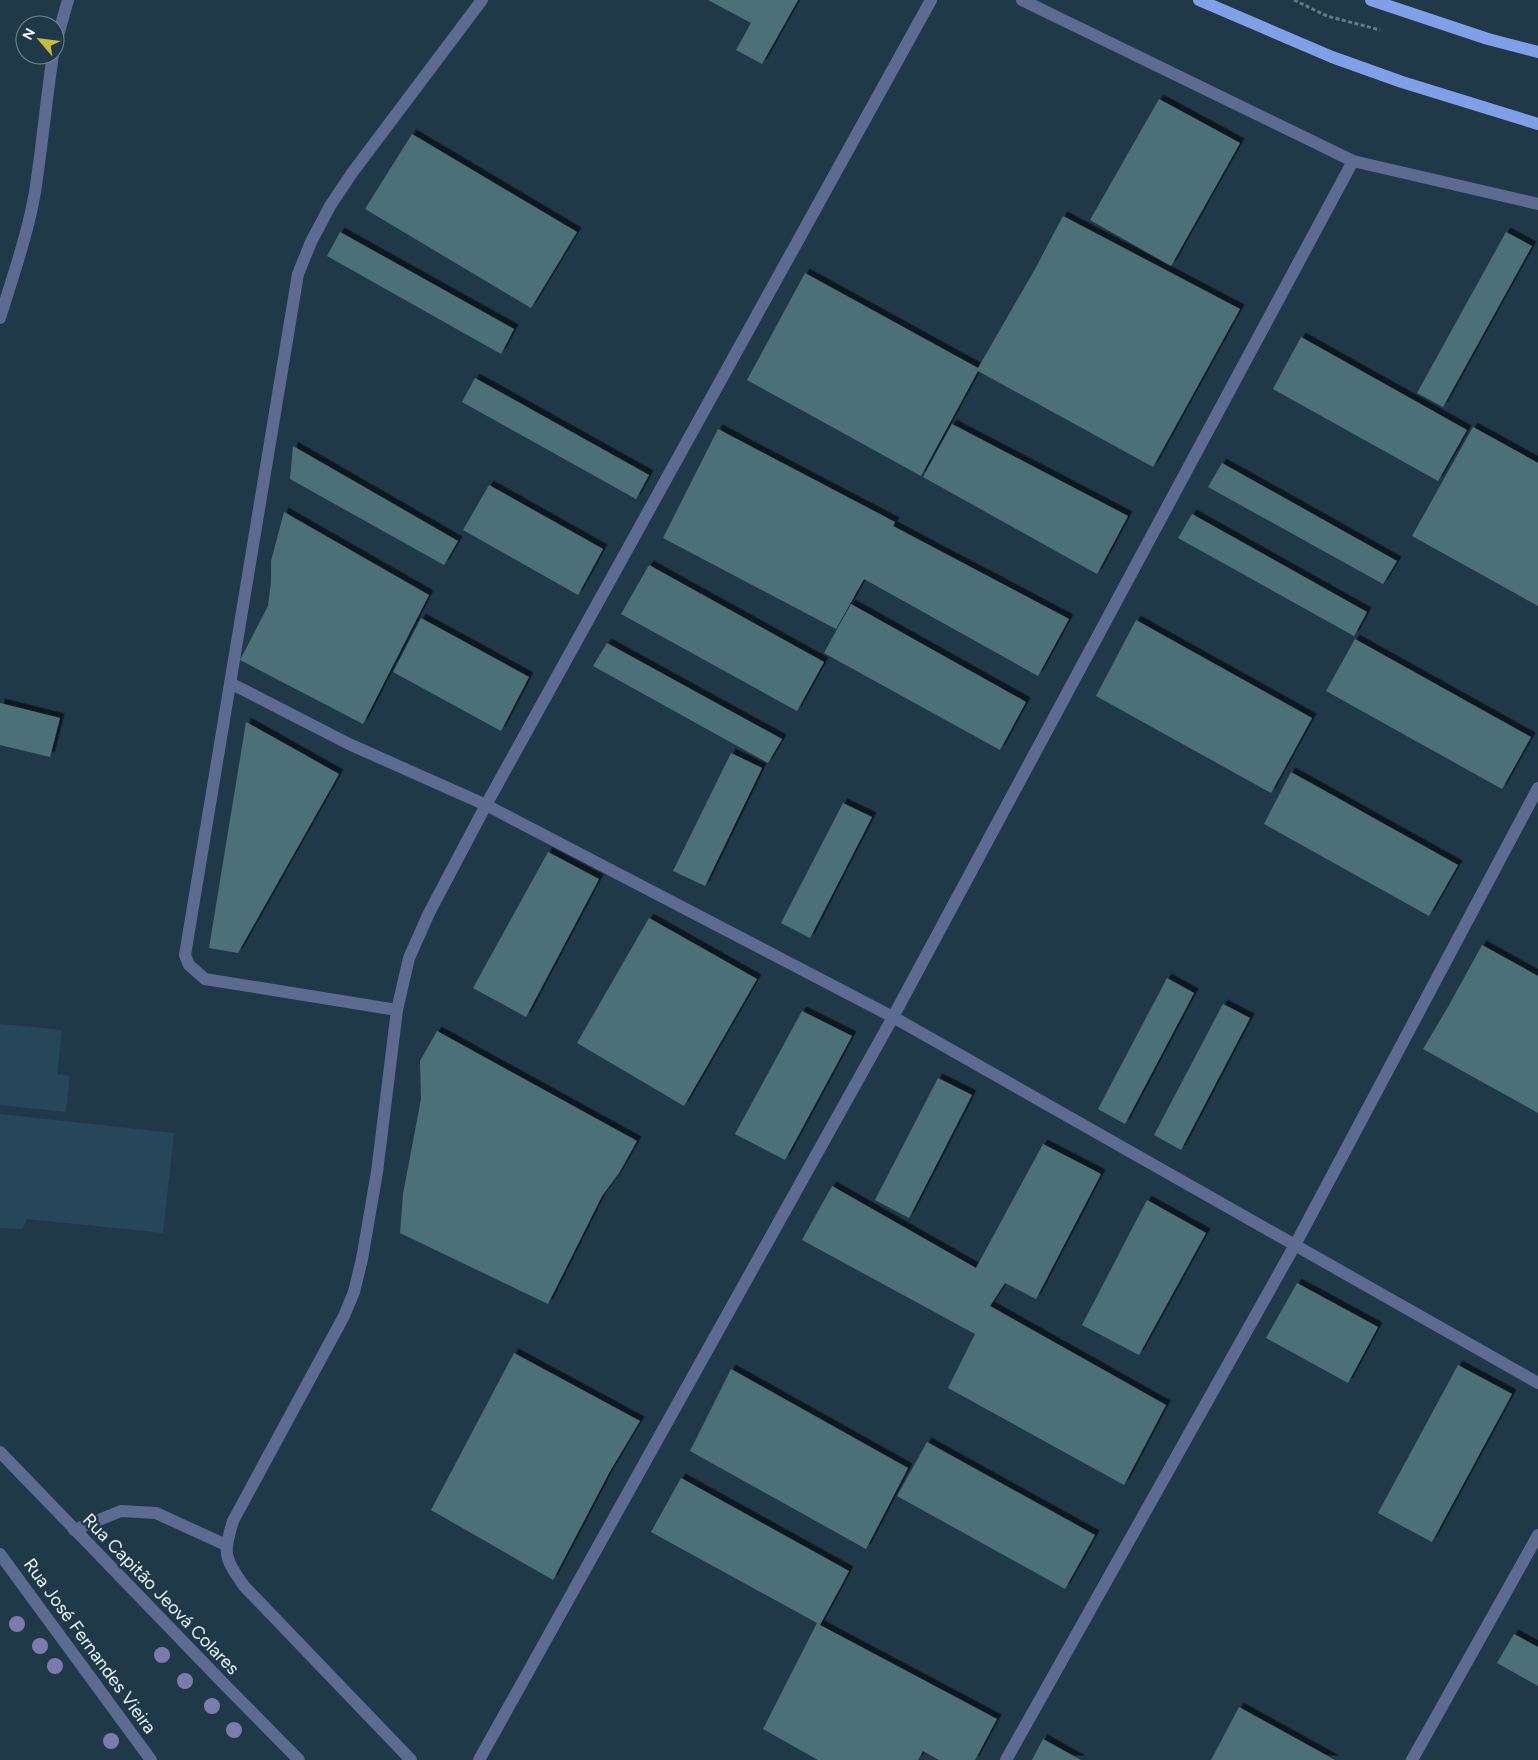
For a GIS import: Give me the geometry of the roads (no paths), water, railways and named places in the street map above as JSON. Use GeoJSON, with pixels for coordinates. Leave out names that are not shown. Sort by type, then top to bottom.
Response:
{"type":"FeatureCollection","features":[{"type":"Feature","properties":{"kind":"main road"},"geometry":{"type":"LineString","coordinates":[[1199,0],[1341,60],[1402,82],[1538,124]]}},
{"type":"Feature","properties":{"kind":"main road"},"geometry":{"type":"LineString","coordinates":[[1371,0],[1538,52]]}},
{"type":"Feature","properties":{"kind":"street"},"geometry":{"type":"LineString","coordinates":[[64,15],[68,0]]}},
{"type":"Feature","properties":{"kind":"street"},"geometry":{"type":"LineString","coordinates":[[397,1010],[205,979],[188,965],[185,955],[298,274],[311,242],[326,213],[352,173],[482,0]]}},
{"type":"Feature","properties":{"kind":"street"},"geometry":{"type":"LineString","coordinates":[[411,1760],[244,1586],[229,1564],[226,1545],[233,1521],[344,1316],[354,1292],[362,1259],[377,1172],[397,1010],[409,958],[425,922],[486,805],[931,0]]}},
{"type":"Feature","properties":{"kind":"street"},"geometry":{"type":"LineString","coordinates":[[1022,0],[1353,161],[1538,204]]}},
{"type":"Feature","properties":{"kind":"street"},"geometry":{"type":"LineString","coordinates":[[0,318],[18,262],[35,194],[44,107],[51,65]]}},
{"type":"Feature","properties":{"kind":"street"},"geometry":{"type":"LineString","coordinates":[[479,1760],[893,1016],[1353,161]]}},
{"type":"Feature","properties":{"kind":"street"},"geometry":{"type":"LineString","coordinates":[[230,683],[350,744],[486,805],[893,1016],[1538,1383]]}},
{"type":"Feature","properties":{"kind":"street"},"geometry":{"type":"LineString","coordinates":[[1006,1760],[1296,1245],[1538,788]]}},
{"type":"Feature","properties":{"kind":"street","name":"Rua Capitão Jeová Colares"},"geometry":{"type":"LineString","coordinates":[[0,1452],[299,1760]]}},
{"type":"Feature","properties":{"kind":"street"},"geometry":{"type":"LineString","coordinates":[[74,1530],[121,1511],[156,1513],[226,1545]]}},
{"type":"Feature","properties":{"kind":"street"},"geometry":{"type":"LineString","coordinates":[[1412,1760],[1538,1535]]}},
{"type":"Feature","properties":{"kind":"street","name":"Rua José Fernandes Vieira"},"geometry":{"type":"LineString","coordinates":[[0,1554],[151,1760]]}}]}
